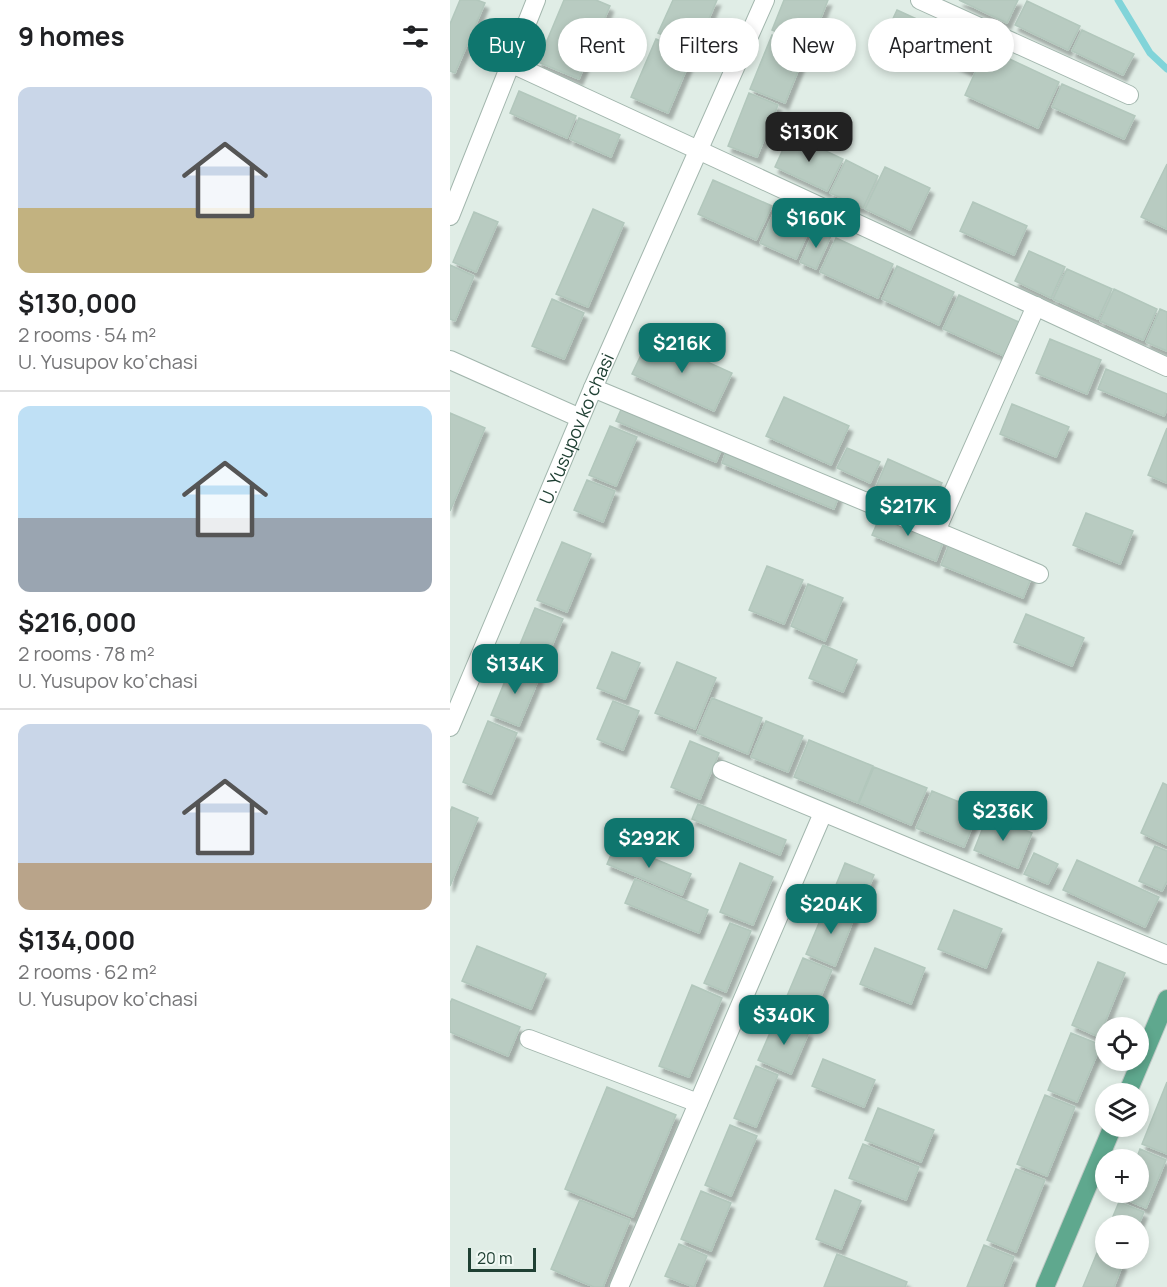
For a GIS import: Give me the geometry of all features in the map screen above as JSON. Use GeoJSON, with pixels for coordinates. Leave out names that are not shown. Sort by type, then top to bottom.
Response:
{"type":"FeatureCollection","features":[{"type":"Feature","properties":{"kind":"main road"},"geometry":{"type":"LineString","coordinates":[[1132,1083],[1167,999]]}},
{"type":"Feature","properties":{"kind":"main road"},"geometry":{"type":"LineString","coordinates":[[1045,1287],[1108,1137]]}},
{"type":"Feature","properties":{"kind":"street"},"geometry":{"type":"LineString","coordinates":[[529,18],[536,0]]}},
{"type":"Feature","properties":{"kind":"street","name":"U. Yusupov ko‘chasi"},"geometry":{"type":"LineString","coordinates":[[450,727],[580,418],[765,0]]}},
{"type":"Feature","properties":{"kind":"street"},"geometry":{"type":"LineString","coordinates":[[920,0],[1128,95]]}},
{"type":"Feature","properties":{"kind":"street"},"geometry":{"type":"LineString","coordinates":[[450,216],[506,72]]}},
{"type":"Feature","properties":{"kind":"street"},"geometry":{"type":"LineString","coordinates":[[530,72],[1167,367]]}},
{"type":"Feature","properties":{"kind":"street"},"geometry":{"type":"LineString","coordinates":[[936,531],[1036,306]]}},
{"type":"Feature","properties":{"kind":"street"},"geometry":{"type":"LineString","coordinates":[[450,360],[580,418]]}},
{"type":"Feature","properties":{"kind":"street"},"geometry":{"type":"LineString","coordinates":[[593,388],[1039,574]]}},
{"type":"Feature","properties":{"kind":"street"},"geometry":{"type":"LineString","coordinates":[[722,770],[1167,955]]}},
{"type":"Feature","properties":{"kind":"street"},"geometry":{"type":"LineString","coordinates":[[619,1287],[823,813]]}},
{"type":"Feature","properties":{"kind":"street"},"geometry":{"type":"LineString","coordinates":[[530,1039],[698,1103]]}},
{"type":"Feature","properties":{"kind":"building"},"geometry":{"type":"Polygon","coordinates":[[[460,0],[477,0],[485,3],[479,18],[468,18],[468,43],[455,73],[450,71],[450,24],[460,0]]]}},
{"type":"Feature","properties":{"kind":"building"},"geometry":{"type":"Polygon","coordinates":[[[564,0],[596,0],[610,6],[605,18],[558,18],[558,70],[546,65],[546,43],[564,0]]]}},
{"type":"Feature","properties":{"kind":"building"},"geometry":{"type":"Polygon","coordinates":[[[673,0],[717,0],[709,18],[665,18],[673,0]]]}},
{"type":"Feature","properties":{"kind":"building"},"geometry":{"type":"Polygon","coordinates":[[[784,0],[828,0],[821,18],[777,18],[784,0]]]}},
{"type":"Feature","properties":{"kind":"building"},"geometry":{"type":"Polygon","coordinates":[[[959,0],[1018,0],[1009,18],[997,18],[959,0]]]}},
{"type":"Feature","properties":{"kind":"building"},"geometry":{"type":"Polygon","coordinates":[[[1027,1],[1080,26],[1068,50],[1015,25],[1027,1]]]}},
{"type":"Feature","properties":{"kind":"building"},"geometry":{"type":"Polygon","coordinates":[[[897,10],[915,18],[893,18],[897,10]]]}},
{"type":"Feature","properties":{"kind":"building"},"geometry":{"type":"Polygon","coordinates":[[[1082,30],[1134,54],[1123,75],[1072,51],[1082,30]]]}},
{"type":"Feature","properties":{"kind":"building"},"geometry":{"type":"Polygon","coordinates":[[[771,37],[771,72],[798,72],[785,103],[750,89],[757,72],[759,72],[771,37]]]}},
{"type":"Feature","properties":{"kind":"building"},"geometry":{"type":"Polygon","coordinates":[[[656,39],[659,40],[659,72],[685,72],[668,113],[631,97],[642,72],[647,72],[647,60],[656,39]]]}},
{"type":"Feature","properties":{"kind":"building"},"geometry":{"type":"Polygon","coordinates":[[[1014,61],[1059,82],[1038,128],[965,95],[975,72],[1014,72],[1014,61]]]}},
{"type":"Feature","properties":{"kind":"building"},"geometry":{"type":"Polygon","coordinates":[[[562,72],[582,72],[579,79],[562,72]]]}},
{"type":"Feature","properties":{"kind":"building"},"geometry":{"type":"Polygon","coordinates":[[[1062,84],[1135,116],[1124,139],[1052,107],[1062,84]]]}},
{"type":"Feature","properties":{"kind":"building"},"geometry":{"type":"Polygon","coordinates":[[[519,91],[576,116],[567,138],[510,113],[519,91]]]}},
{"type":"Feature","properties":{"kind":"building"},"geometry":{"type":"Polygon","coordinates":[[[749,93],[778,105],[757,157],[728,146],[749,93]]]}},
{"type":"Feature","properties":{"kind":"building"},"geometry":{"type":"Polygon","coordinates":[[[579,118],[620,135],[611,157],[570,139],[579,118]]]}},
{"type":"Feature","properties":{"kind":"building"},"geometry":{"type":"Polygon","coordinates":[[[790,134],[843,159],[827,191],[775,167],[790,134]]]}},
{"type":"Feature","properties":{"kind":"building"},"geometry":{"type":"Polygon","coordinates":[[[846,160],[878,176],[863,208],[830,193],[846,160]]]}},
{"type":"Feature","properties":{"kind":"building"},"geometry":{"type":"Polygon","coordinates":[[[1167,164],[1167,229],[1141,217],[1167,164]]]}},
{"type":"Feature","properties":{"kind":"building"},"geometry":{"type":"Polygon","coordinates":[[[885,167],[930,188],[910,230],[865,209],[885,167]]]}},
{"type":"Feature","properties":{"kind":"building"},"geometry":{"type":"Polygon","coordinates":[[[713,180],[772,206],[756,240],[698,214],[713,180]]]}},
{"type":"Feature","properties":{"kind":"building"},"geometry":{"type":"Polygon","coordinates":[[[973,202],[1027,226],[1014,255],[960,231],[973,202]]]}},
{"type":"Feature","properties":{"kind":"building"},"geometry":{"type":"Polygon","coordinates":[[[593,209],[624,223],[588,307],[556,294],[593,209]]]}},
{"type":"Feature","properties":{"kind":"building"},"geometry":{"type":"Polygon","coordinates":[[[775,210],[811,226],[796,259],[760,243],[775,210]]]}},
{"type":"Feature","properties":{"kind":"building"},"geometry":{"type":"Polygon","coordinates":[[[474,212],[498,222],[476,272],[453,262],[474,212]]]}},
{"type":"Feature","properties":{"kind":"building"},"geometry":{"type":"Polygon","coordinates":[[[815,229],[831,236],[816,269],[800,262],[815,229]]]}},
{"type":"Feature","properties":{"kind":"building"},"geometry":{"type":"Polygon","coordinates":[[[836,238],[893,264],[878,298],[820,272],[836,238]]]}},
{"type":"Feature","properties":{"kind":"building"},"geometry":{"type":"Polygon","coordinates":[[[1029,251],[1065,267],[1051,298],[1015,281],[1029,251]]]}},
{"type":"Feature","properties":{"kind":"building"},"geometry":{"type":"Polygon","coordinates":[[[450,265],[474,276],[455,321],[450,319],[450,265]]]}},
{"type":"Feature","properties":{"kind":"building"},"geometry":{"type":"Polygon","coordinates":[[[897,266],[954,292],[939,325],[882,299],[897,266]]]}},
{"type":"Feature","properties":{"kind":"building"},"geometry":{"type":"Polygon","coordinates":[[[1067,269],[1112,289],[1098,319],[1053,299],[1067,269]]]}},
{"type":"Feature","properties":{"kind":"building"},"geometry":{"type":"Polygon","coordinates":[[[1114,289],[1157,309],[1143,340],[1100,321],[1114,289]]]}},
{"type":"Feature","properties":{"kind":"building"},"geometry":{"type":"Polygon","coordinates":[[[959,295],[1021,323],[1006,357],[943,329],[959,295]]]}},
{"type":"Feature","properties":{"kind":"building"},"geometry":{"type":"Polygon","coordinates":[[[552,299],[584,313],[564,359],[532,346],[552,299]]]}},
{"type":"Feature","properties":{"kind":"building"},"geometry":{"type":"Polygon","coordinates":[[[1160,309],[1167,312],[1167,351],[1146,342],[1160,309]]]}},
{"type":"Feature","properties":{"kind":"building"},"geometry":{"type":"Polygon","coordinates":[[[650,336],[732,373],[714,411],[632,374],[650,336]]]}},
{"type":"Feature","properties":{"kind":"building"},"geometry":{"type":"Polygon","coordinates":[[[1050,339],[1101,360],[1087,394],[1036,373],[1050,339]]]}},
{"type":"Feature","properties":{"kind":"building"},"geometry":{"type":"Polygon","coordinates":[[[1106,369],[1167,394],[1167,409],[1164,416],[1098,389],[1106,369]]]}},
{"type":"Feature","properties":{"kind":"building"},"geometry":{"type":"Polygon","coordinates":[[[784,397],[849,426],[831,465],[766,436],[784,397]]]}},
{"type":"Feature","properties":{"kind":"building"},"geometry":{"type":"Polygon","coordinates":[[[1012,404],[1069,427],[1056,457],[1000,434],[1012,404]]]}},
{"type":"Feature","properties":{"kind":"building"},"geometry":{"type":"Polygon","coordinates":[[[623,405],[723,446],[716,462],[616,421],[623,405]]]}},
{"type":"Feature","properties":{"kind":"building"},"geometry":{"type":"Polygon","coordinates":[[[450,413],[485,428],[450,511],[450,413]]]}},
{"type":"Feature","properties":{"kind":"building"},"geometry":{"type":"Polygon","coordinates":[[[610,426],[637,437],[616,486],[589,475],[610,426]]]}},
{"type":"Feature","properties":{"kind":"building"},"geometry":{"type":"Polygon","coordinates":[[[1167,428],[1167,483],[1148,475],[1167,428]]]}},
{"type":"Feature","properties":{"kind":"building"},"geometry":{"type":"Polygon","coordinates":[[[847,448],[880,462],[870,483],[837,468],[847,448]]]}},
{"type":"Feature","properties":{"kind":"building"},"geometry":{"type":"Polygon","coordinates":[[[727,449],[839,495],[834,509],[722,463],[727,449]]]}},
{"type":"Feature","properties":{"kind":"building"},"geometry":{"type":"Polygon","coordinates":[[[888,459],[942,483],[929,511],[876,487],[888,459]]]}},
{"type":"Feature","properties":{"kind":"building"},"geometry":{"type":"Polygon","coordinates":[[[587,480],[615,491],[603,522],[574,510],[587,480]]]}},
{"type":"Feature","properties":{"kind":"building"},"geometry":{"type":"Polygon","coordinates":[[[1086,513],[1133,531],[1120,564],[1073,545],[1086,513]]]}},
{"type":"Feature","properties":{"kind":"building"},"geometry":{"type":"Polygon","coordinates":[[[881,514],[944,540],[936,561],[872,535],[881,514]]]}},
{"type":"Feature","properties":{"kind":"building"},"geometry":{"type":"Polygon","coordinates":[[[562,542],[591,554],[567,612],[537,600],[562,542]]]}},
{"type":"Feature","properties":{"kind":"building"},"geometry":{"type":"Polygon","coordinates":[[[950,542],[1032,576],[1023,598],[941,565],[950,542]]]}},
{"type":"Feature","properties":{"kind":"building"},"geometry":{"type":"Polygon","coordinates":[[[767,566],[803,580],[784,624],[749,610],[767,566]]]}},
{"type":"Feature","properties":{"kind":"building"},"geometry":{"type":"Polygon","coordinates":[[[808,584],[843,598],[825,641],[791,626],[808,584]]]}},
{"type":"Feature","properties":{"kind":"building"},"geometry":{"type":"Polygon","coordinates":[[[535,608],[563,619],[542,670],[514,659],[535,608]]]}},
{"type":"Feature","properties":{"kind":"building"},"geometry":{"type":"Polygon","coordinates":[[[1026,614],[1084,638],[1072,666],[1014,642],[1026,614]]]}},
{"type":"Feature","properties":{"kind":"building"},"geometry":{"type":"Polygon","coordinates":[[[823,645],[857,660],[843,692],[809,678],[823,645]]]}},
{"type":"Feature","properties":{"kind":"building"},"geometry":{"type":"Polygon","coordinates":[[[612,652],[640,663],[625,699],[597,688],[612,652]]]}},
{"type":"Feature","properties":{"kind":"building"},"geometry":{"type":"Polygon","coordinates":[[[677,662],[716,678],[695,729],[655,713],[677,662]]]}},
{"type":"Feature","properties":{"kind":"building"},"geometry":{"type":"Polygon","coordinates":[[[512,664],[540,676],[519,726],[491,715],[512,664]]]}},
{"type":"Feature","properties":{"kind":"building"},"geometry":{"type":"Polygon","coordinates":[[[712,698],[762,718],[748,754],[697,733],[712,698]]]}},
{"type":"Feature","properties":{"kind":"building"},"geometry":{"type":"Polygon","coordinates":[[[613,701],[639,711],[623,750],[597,739],[613,701]]]}},
{"type":"Feature","properties":{"kind":"building"},"geometry":{"type":"Polygon","coordinates":[[[488,721],[517,733],[491,794],[463,782],[488,721]]]}},
{"type":"Feature","properties":{"kind":"building"},"geometry":{"type":"Polygon","coordinates":[[[766,721],[803,736],[788,772],[751,757],[766,721]]]}},
{"type":"Feature","properties":{"kind":"building"},"geometry":{"type":"Polygon","coordinates":[[[809,740],[873,766],[858,803],[794,777],[809,740]]]}},
{"type":"Feature","properties":{"kind":"building"},"geometry":{"type":"Polygon","coordinates":[[[690,741],[719,753],[700,799],[671,787],[690,741]]]}},
{"type":"Feature","properties":{"kind":"building"},"geometry":{"type":"Polygon","coordinates":[[[874,767],[927,788],[911,825],[859,803],[874,767]]]}},
{"type":"Feature","properties":{"kind":"building"},"geometry":{"type":"Polygon","coordinates":[[[1163,783],[1167,785],[1167,845],[1141,833],[1163,783]]]}},
{"type":"Feature","properties":{"kind":"building"},"geometry":{"type":"Polygon","coordinates":[[[932,791],[979,810],[964,847],[916,828],[932,791]]]}},
{"type":"Feature","properties":{"kind":"building"},"geometry":{"type":"Polygon","coordinates":[[[698,804],[786,840],[780,855],[692,819],[698,804]]]}},
{"type":"Feature","properties":{"kind":"building"},"geometry":{"type":"Polygon","coordinates":[[[452,807],[478,818],[450,886],[450,812],[452,807]]]}},
{"type":"Feature","properties":{"kind":"building"},"geometry":{"type":"Polygon","coordinates":[[[988,815],[1032,833],[1018,868],[974,850],[988,815]]]}},
{"type":"Feature","properties":{"kind":"building"},"geometry":{"type":"Polygon","coordinates":[[[616,843],[691,874],[682,895],[607,864],[616,843]]]}},
{"type":"Feature","properties":{"kind":"building"},"geometry":{"type":"Polygon","coordinates":[[[1155,846],[1167,851],[1167,881],[1162,891],[1139,881],[1155,846]]]}},
{"type":"Feature","properties":{"kind":"building"},"geometry":{"type":"Polygon","coordinates":[[[1034,853],[1058,864],[1048,884],[1024,874],[1034,853]]]}},
{"type":"Feature","properties":{"kind":"building"},"geometry":{"type":"Polygon","coordinates":[[[1077,860],[1159,897],[1145,927],[1063,890],[1077,860]]]}},
{"type":"Feature","properties":{"kind":"building"},"geometry":{"type":"Polygon","coordinates":[[[740,863],[773,877],[753,925],[720,912],[740,863]]]}},
{"type":"Feature","properties":{"kind":"building"},"geometry":{"type":"Polygon","coordinates":[[[845,863],[874,875],[860,909],[831,897],[845,863]]]}},
{"type":"Feature","properties":{"kind":"building"},"geometry":{"type":"Polygon","coordinates":[[[635,879],[708,910],[699,933],[625,903],[635,879]]]}},
{"type":"Feature","properties":{"kind":"building"},"geometry":{"type":"Polygon","coordinates":[[[827,904],[855,916],[835,966],[806,954],[827,904]]]}},
{"type":"Feature","properties":{"kind":"building"},"geometry":{"type":"Polygon","coordinates":[[[954,910],[1002,929],[986,968],[938,949],[954,910]]]}},
{"type":"Feature","properties":{"kind":"building"},"geometry":{"type":"Polygon","coordinates":[[[730,923],[751,931],[726,992],[704,983],[730,923]]]}},
{"type":"Feature","properties":{"kind":"building"},"geometry":{"type":"Polygon","coordinates":[[[477,946],[546,974],[531,1009],[462,981],[477,946]]]}},
{"type":"Feature","properties":{"kind":"building"},"geometry":{"type":"Polygon","coordinates":[[[875,948],[925,968],[911,1004],[860,984],[875,948]]]}},
{"type":"Feature","properties":{"kind":"building"},"geometry":{"type":"Polygon","coordinates":[[[803,958],[832,970],[808,1027],[779,1015],[803,958]]]}},
{"type":"Feature","properties":{"kind":"building"},"geometry":{"type":"Polygon","coordinates":[[[1098,962],[1125,973],[1107,1017],[1095,1017],[1095,1035],[1072,1025],[1098,962]]]}},
{"type":"Feature","properties":{"kind":"building"},"geometry":{"type":"Polygon","coordinates":[[[692,985],[722,998],[689,1077],[659,1066],[692,985]]]}},
{"type":"Feature","properties":{"kind":"building"},"geometry":{"type":"Polygon","coordinates":[[[452,999],[520,1027],[508,1056],[450,1032],[452,999]]]}},
{"type":"Feature","properties":{"kind":"building"},"geometry":{"type":"Polygon","coordinates":[[[776,1019],[809,1032],[791,1074],[758,1060],[776,1019]]]}},
{"type":"Feature","properties":{"kind":"building"},"geometry":{"type":"Polygon","coordinates":[[[1071,1033],[1095,1043],[1095,1059],[1077,1102],[1048,1090],[1071,1033]]]}},
{"type":"Feature","properties":{"kind":"building"},"geometry":{"type":"Polygon","coordinates":[[[823,1059],[875,1080],[864,1107],[812,1086],[823,1059]]]}},
{"type":"Feature","properties":{"kind":"building"},"geometry":{"type":"Polygon","coordinates":[[[756,1066],[778,1075],[756,1127],[734,1118],[756,1066]]]}},
{"type":"Feature","properties":{"kind":"building"},"geometry":{"type":"Polygon","coordinates":[[[1167,1082],[1167,1154],[1142,1144],[1145,1137],[1149,1137],[1149,1127],[1167,1082]]]}},
{"type":"Feature","properties":{"kind":"building"},"geometry":{"type":"Polygon","coordinates":[[[607,1087],[676,1115],[633,1217],[565,1189],[607,1087]]]}},
{"type":"Feature","properties":{"kind":"building"},"geometry":{"type":"Polygon","coordinates":[[[1045,1095],[1075,1107],[1047,1176],[1017,1164],[1045,1095]]]}},
{"type":"Feature","properties":{"kind":"building"},"geometry":{"type":"Polygon","coordinates":[[[878,1108],[934,1130],[921,1162],[865,1140],[878,1108]]]}},
{"type":"Feature","properties":{"kind":"building"},"geometry":{"type":"Polygon","coordinates":[[[730,1125],[757,1136],[731,1196],[705,1185],[730,1125]]]}},
{"type":"Feature","properties":{"kind":"building"},"geometry":{"type":"Polygon","coordinates":[[[863,1144],[919,1167],[906,1200],[849,1178],[863,1144]]]}},
{"type":"Feature","properties":{"kind":"building"},"geometry":{"type":"Polygon","coordinates":[[[1149,1153],[1166,1160],[1149,1201],[1149,1153]]]}},
{"type":"Feature","properties":{"kind":"building"},"geometry":{"type":"Polygon","coordinates":[[[1016,1169],[1045,1180],[1016,1252],[987,1240],[1016,1169]]]}},
{"type":"Feature","properties":{"kind":"building"},"geometry":{"type":"Polygon","coordinates":[[[835,1190],[861,1201],[841,1249],[816,1239],[835,1190]]]}},
{"type":"Feature","properties":{"kind":"building"},"geometry":{"type":"Polygon","coordinates":[[[701,1191],[731,1203],[711,1251],[681,1239],[701,1191]]]}},
{"type":"Feature","properties":{"kind":"building"},"geometry":{"type":"Polygon","coordinates":[[[580,1200],[630,1220],[603,1287],[594,1287],[551,1269],[580,1200]]]}},
{"type":"Feature","properties":{"kind":"building"},"geometry":{"type":"Polygon","coordinates":[[[1119,1203],[1144,1212],[1143,1215],[1114,1215],[1119,1203]]]}},
{"type":"Feature","properties":{"kind":"building"},"geometry":{"type":"Polygon","coordinates":[[[1134,1203],[1148,1203],[1146,1208],[1134,1203]]]}},
{"type":"Feature","properties":{"kind":"building"},"geometry":{"type":"Polygon","coordinates":[[[679,1244],[707,1256],[694,1287],[665,1276],[679,1244]]]}},
{"type":"Feature","properties":{"kind":"building"},"geometry":{"type":"Polygon","coordinates":[[[984,1245],[1014,1257],[1002,1287],[967,1287],[984,1245]]]}},
{"type":"Feature","properties":{"kind":"building"},"geometry":{"type":"Polygon","coordinates":[[[837,1254],[907,1282],[905,1287],[824,1287],[837,1254]]]}},
{"type":"Feature","properties":{"kind":"building"},"geometry":{"type":"Polygon","coordinates":[[[1095,1258],[1095,1269],[1121,1269],[1114,1287],[1083,1287],[1095,1258]]]}},
{"type":"Feature","properties":{"kind":"waterway"},"geometry":{"type":"LineString","coordinates":[[1118,0],[1150,53],[1167,69]]}}]}
